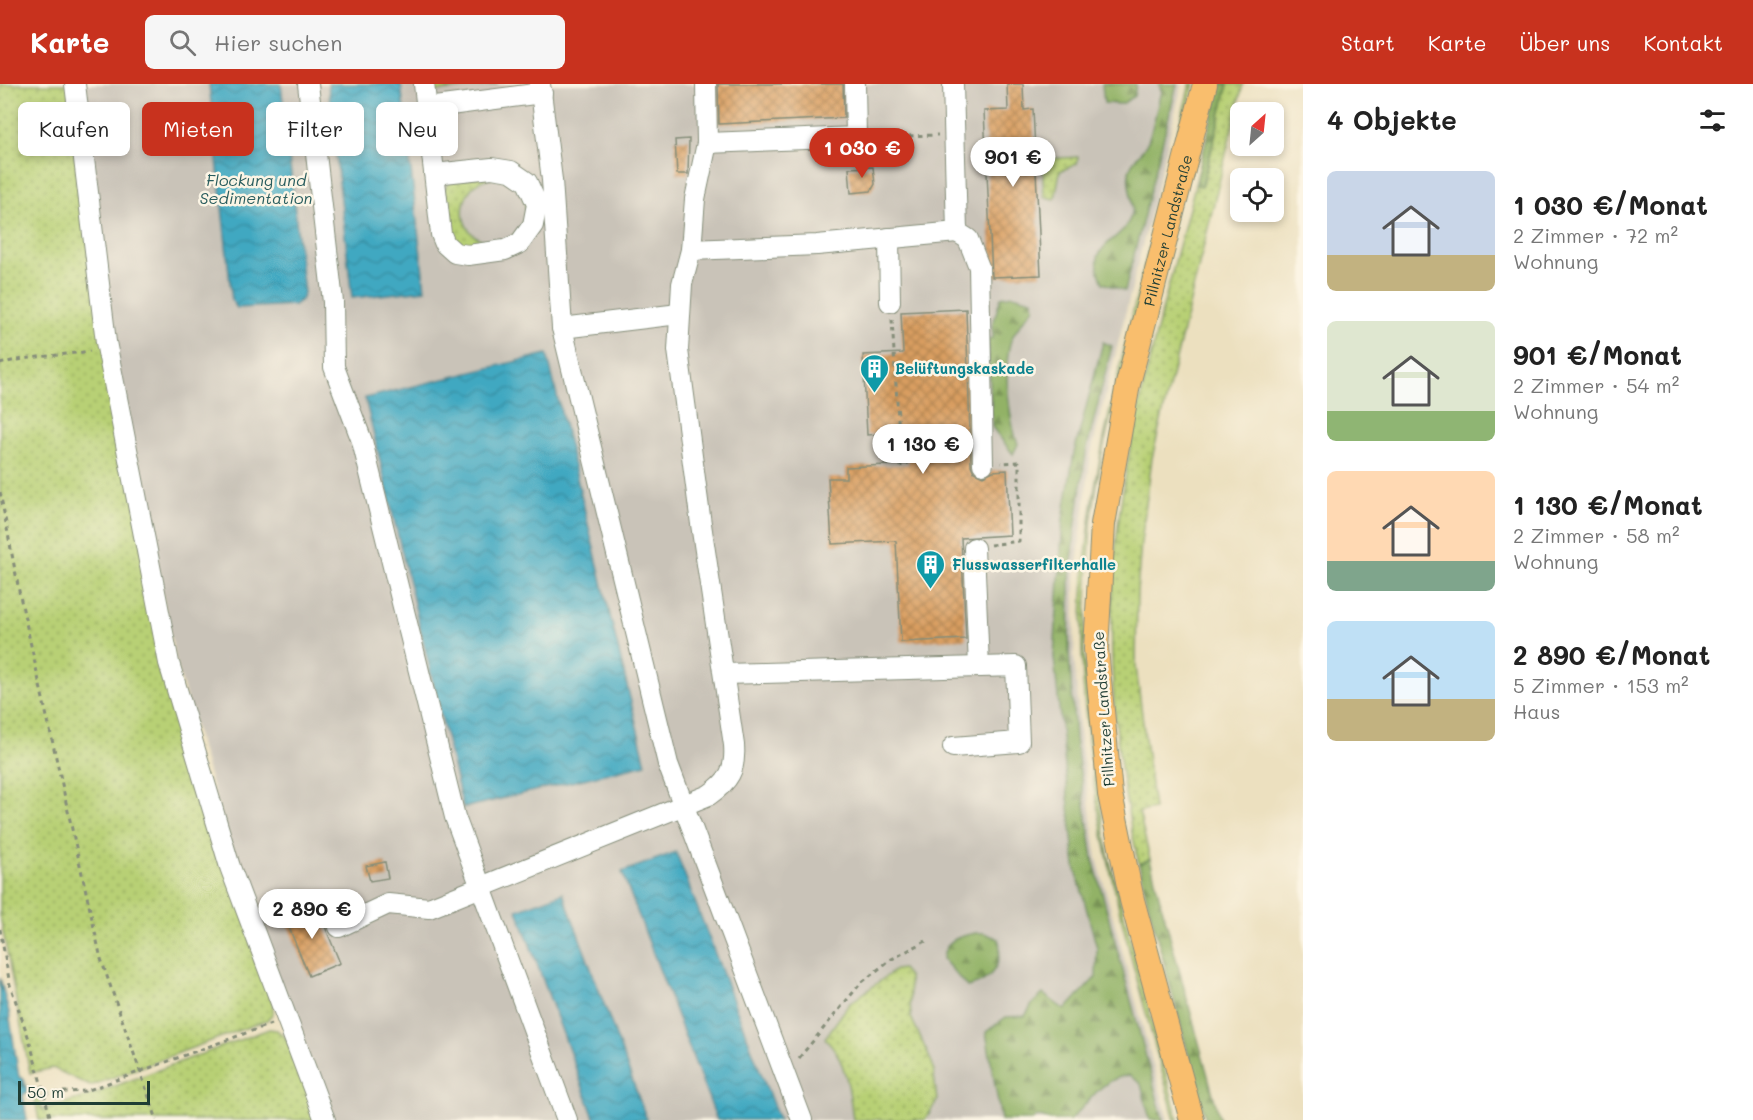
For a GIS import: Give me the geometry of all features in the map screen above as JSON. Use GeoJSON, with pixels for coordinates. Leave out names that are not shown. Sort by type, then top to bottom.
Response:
{"type":"FeatureCollection","features":[{"type":"Feature","properties":{"kind":"main road","name":"Pillnitzer Landstraße"},"geometry":{"type":"LineString","coordinates":[[1191,1120],[1132,900],[1112,805],[1096,649],[1103,524],[1126,396],[1204,84]]}},
{"type":"Feature","properties":{"kind":"lane"},"geometry":{"type":"LineString","coordinates":[[75,84],[107,349],[169,663],[230,867],[325,1120]]}},
{"type":"Feature","properties":{"kind":"lane"},"geometry":{"type":"LineString","coordinates":[[308,84],[333,302],[334,367],[362,441],[454,817],[567,1120]]}},
{"type":"Feature","properties":{"kind":"lane"},"geometry":{"type":"LineString","coordinates":[[424,84],[426,102]]}},
{"type":"Feature","properties":{"kind":"lane"},"geometry":{"type":"LineString","coordinates":[[339,927],[388,904],[429,908],[480,890],[709,795],[724,785],[734,767],[734,746],[678,350],[682,284],[691,250],[695,199],[707,143],[706,84]]}},
{"type":"Feature","properties":{"kind":"lane"},"geometry":{"type":"LineString","coordinates":[[707,143],[856,137],[855,84]]}},
{"type":"Feature","properties":{"kind":"lane"},"geometry":{"type":"LineString","coordinates":[[953,84],[957,232]]}},
{"type":"Feature","properties":{"kind":"lane"},"geometry":{"type":"LineString","coordinates":[[458,103],[541,89],[552,180],[562,328],[668,764],[802,1120]]}},
{"type":"Feature","properties":{"kind":"lane"},"geometry":{"type":"LineString","coordinates":[[432,156],[434,174],[441,234],[445,244],[455,253],[468,255],[505,250],[520,243],[533,225],[537,204],[527,183],[511,171],[492,168],[434,174]]}},
{"type":"Feature","properties":{"kind":"lane"},"geometry":{"type":"LineString","coordinates":[[691,250],[817,245],[957,232],[968,239],[979,267],[983,464]]}},
{"type":"Feature","properties":{"kind":"lane"},"geometry":{"type":"LineString","coordinates":[[889,238],[890,302]]}},
{"type":"Feature","properties":{"kind":"lane"},"geometry":{"type":"LineString","coordinates":[[562,328],[679,314]]}},
{"type":"Feature","properties":{"kind":"lane"},"geometry":{"type":"LineString","coordinates":[[974,548],[979,667]]}},
{"type":"Feature","properties":{"kind":"lane"},"geometry":{"type":"LineString","coordinates":[[724,674],[1016,666],[1019,742],[953,747]]}},
{"type":"Feature","properties":{"kind":"path"},"geometry":{"type":"LineString","coordinates":[[856,137],[955,135]]}},
{"type":"Feature","properties":{"kind":"path"},"geometry":{"type":"LineString","coordinates":[[890,302],[901,468]]}},
{"type":"Feature","properties":{"kind":"path"},"geometry":{"type":"LineString","coordinates":[[0,364],[107,349]]}},
{"type":"Feature","properties":{"kind":"path"},"geometry":{"type":"LineString","coordinates":[[974,548],[1019,541],[1019,462],[983,464]]}},
{"type":"Feature","properties":{"kind":"path"},"geometry":{"type":"LineString","coordinates":[[0,492],[20,596],[101,959],[157,1120]]}},
{"type":"Feature","properties":{"kind":"path"},"geometry":{"type":"LineString","coordinates":[[0,929],[10,985],[45,1093],[51,1120]]}},
{"type":"Feature","properties":{"kind":"path"},"geometry":{"type":"LineString","coordinates":[[782,1067],[798,1058],[810,1047],[861,983],[890,960],[926,941]]}},
{"type":"Feature","properties":{"kind":"path"},"geometry":{"type":"LineString","coordinates":[[45,1093],[86,1091],[286,1018]]}},
{"type":"Feature","properties":{"kind":"shaded area"},"geometry":{"type":"Polygon","coordinates":[[[81,84],[1182,84],[1091,453],[1075,579],[1074,654],[1080,739],[1097,858],[1168,1120],[329,1120],[237,871],[176,662],[112,345],[90,156],[130,156],[130,102],[83,102],[81,84]]]}},
{"type":"Feature","properties":{"kind":"green space"},"geometry":{"type":"Polygon","coordinates":[[[0,84],[71,84],[74,102],[18,102],[18,156],[83,156],[164,663],[273,1004],[273,1013],[267,1020],[90,1086],[53,1068],[30,1073],[0,916],[0,84]]]}},
{"type":"Feature","properties":{"kind":"green space"},"geometry":{"type":"Polygon","coordinates":[[[432,84],[498,84],[433,92],[432,84]]]}},
{"type":"Feature","properties":{"kind":"green space"},"geometry":{"type":"Polygon","coordinates":[[[1102,84],[1136,84],[1134,96],[1122,104],[1104,103],[1102,84]]]}},
{"type":"Feature","properties":{"kind":"green space"},"geometry":{"type":"Polygon","coordinates":[[[1159,84],[1177,84],[1125,291],[1103,283],[1098,269],[1098,259],[1101,251],[1127,224],[1132,213],[1130,168],[1150,135],[1161,91],[1159,84]]]}},
{"type":"Feature","properties":{"kind":"green space"},"geometry":{"type":"Polygon","coordinates":[[[1190,84],[1194,84],[1102,452],[1091,523],[1084,650],[1090,736],[1108,854],[1178,1120],[1175,1120],[1128,946],[1102,830],[1085,712],[1082,610],[1089,530],[1101,451],[1128,332],[1190,84]]]}},
{"type":"Feature","properties":{"kind":"green space"},"geometry":{"type":"Polygon","coordinates":[[[1220,84],[1228,84],[1202,186],[1195,185],[1220,84]]]}},
{"type":"Feature","properties":{"kind":"green space"},"geometry":{"type":"Polygon","coordinates":[[[1228,84],[1243,84],[1239,102],[1230,102],[1230,137],[1152,458],[1137,592],[1136,667],[1154,809],[1139,812],[1150,859],[1139,864],[1123,783],[1114,700],[1113,576],[1123,491],[1150,358],[1195,185],[1203,185],[1228,84]]]}},
{"type":"Feature","properties":{"kind":"green space"},"geometry":{"type":"Polygon","coordinates":[[[1078,157],[1077,164],[1060,171],[1055,199],[1044,197],[1042,159],[1078,157]]]}},
{"type":"Feature","properties":{"kind":"green space"},"geometry":{"type":"Polygon","coordinates":[[[498,173],[514,184],[496,178],[482,180],[471,188],[465,200],[463,214],[467,226],[476,237],[491,242],[502,241],[468,250],[449,241],[444,189],[451,181],[498,173]]]}},
{"type":"Feature","properties":{"kind":"green space"},"geometry":{"type":"Polygon","coordinates":[[[520,182],[531,209],[519,237],[502,241],[515,235],[524,221],[525,204],[516,187],[520,182]]]}},
{"type":"Feature","properties":{"kind":"green space"},"geometry":{"type":"Polygon","coordinates":[[[1013,295],[1032,300],[1034,307],[1012,338],[1007,361],[1008,391],[1018,444],[1013,454],[992,427],[988,339],[993,338],[992,326],[1001,297],[1013,295]]]}},
{"type":"Feature","properties":{"kind":"green space"},"geometry":{"type":"Polygon","coordinates":[[[1103,342],[1112,346],[1086,452],[1070,578],[1069,653],[1075,739],[1093,859],[1163,1120],[1150,1120],[1141,1084],[1129,1075],[1110,1081],[1103,1086],[1070,1120],[1050,1120],[1038,1116],[1032,1120],[1001,1120],[986,1032],[1006,1017],[1025,1016],[1033,1003],[1043,994],[1065,1010],[1096,977],[1097,948],[1075,866],[1054,657],[1063,519],[1074,453],[1103,342]]]}},
{"type":"Feature","properties":{"kind":"green space"},"geometry":{"type":"Polygon","coordinates":[[[1150,859],[1220,1120],[1206,1120],[1139,864],[1150,859]]]}},
{"type":"Feature","properties":{"kind":"green space"},"geometry":{"type":"Polygon","coordinates":[[[976,933],[984,933],[999,939],[999,956],[989,976],[967,987],[943,959],[944,953],[949,943],[976,933]]]}},
{"type":"Feature","properties":{"kind":"green space"},"geometry":{"type":"Polygon","coordinates":[[[902,969],[909,977],[911,1017],[933,1065],[937,1101],[925,1120],[853,1120],[846,1076],[838,1055],[825,1038],[849,1004],[895,970],[902,969]]]}},
{"type":"Feature","properties":{"kind":"green space"},"geometry":{"type":"Polygon","coordinates":[[[269,1029],[277,1030],[287,1039],[320,1120],[39,1120],[34,1094],[38,1093],[42,1110],[88,1096],[269,1029]]]}},
{"type":"Feature","properties":{"kind":"water","name":"Flockung und Sedimentation"},"geometry":{"type":"Polygon","coordinates":[[[209,84],[281,84],[283,102],[266,102],[266,156],[289,156],[304,293],[301,300],[294,305],[237,308],[232,301],[217,156],[254,156],[254,102],[211,102],[209,84]]]}},
{"type":"Feature","properties":{"kind":"water","name":"Flockung und Sedimentation"},"geometry":{"type":"Polygon","coordinates":[[[328,84],[401,84],[403,102],[376,102],[376,156],[409,156],[425,290],[352,298],[336,156],[364,156],[364,102],[330,102],[328,84]]]}},
{"type":"Feature","properties":{"kind":"water"},"geometry":{"type":"Polygon","coordinates":[[[547,354],[646,764],[463,808],[365,398],[547,354]]]}},
{"type":"Feature","properties":{"kind":"water"},"geometry":{"type":"Polygon","coordinates":[[[676,852],[779,1120],[717,1120],[622,872],[676,852]]]}},
{"type":"Feature","properties":{"kind":"water"},"geometry":{"type":"Polygon","coordinates":[[[563,893],[647,1120],[595,1120],[517,910],[563,893]]]}},
{"type":"Feature","properties":{"kind":"water"},"geometry":{"type":"Polygon","coordinates":[[[0,978],[9,1012],[19,1077],[24,1079],[25,1084],[21,1086],[26,1086],[27,1092],[23,1095],[27,1120],[0,1120],[0,978]]]}},
{"type":"Feature","properties":{"kind":"building"},"geometry":{"type":"Polygon","coordinates":[[[718,84],[843,84],[844,118],[719,124],[718,84]]]}},
{"type":"Feature","properties":{"kind":"building"},"geometry":{"type":"Polygon","coordinates":[[[1007,84],[1023,84],[1024,110],[1033,109],[1041,275],[992,277],[984,111],[1008,110],[1007,84]]]}},
{"type":"Feature","properties":{"kind":"building"},"geometry":{"type":"Polygon","coordinates":[[[689,139],[688,174],[677,174],[675,140],[689,139]]]}},
{"type":"Feature","properties":{"kind":"building"},"geometry":{"type":"Polygon","coordinates":[[[873,167],[875,184],[871,191],[851,193],[849,168],[873,167]]]}},
{"type":"Feature","properties":{"kind":"building"},"geometry":{"type":"Polygon","coordinates":[[[966,309],[971,465],[974,472],[983,476],[993,471],[1007,470],[1010,535],[961,538],[966,639],[901,642],[896,541],[832,544],[828,478],[846,478],[846,467],[908,464],[907,432],[867,435],[863,355],[903,353],[901,312],[966,309]]]}},
{"type":"Feature","properties":{"kind":"building"},"geometry":{"type":"Polygon","coordinates":[[[385,862],[388,878],[370,881],[366,866],[385,862]]]}},
{"type":"Feature","properties":{"kind":"building"},"geometry":{"type":"Polygon","coordinates":[[[316,905],[340,963],[309,976],[285,918],[316,905]]]}},
{"type":"Feature","properties":{"kind":"place","name":"Belüftungskaskade"},"geometry":{"type":"Point","coordinates":[874,394]}},
{"type":"Feature","properties":{"kind":"place","name":"Flusswasserfilterhalle"},"geometry":{"type":"Point","coordinates":[931,590]}}]}
